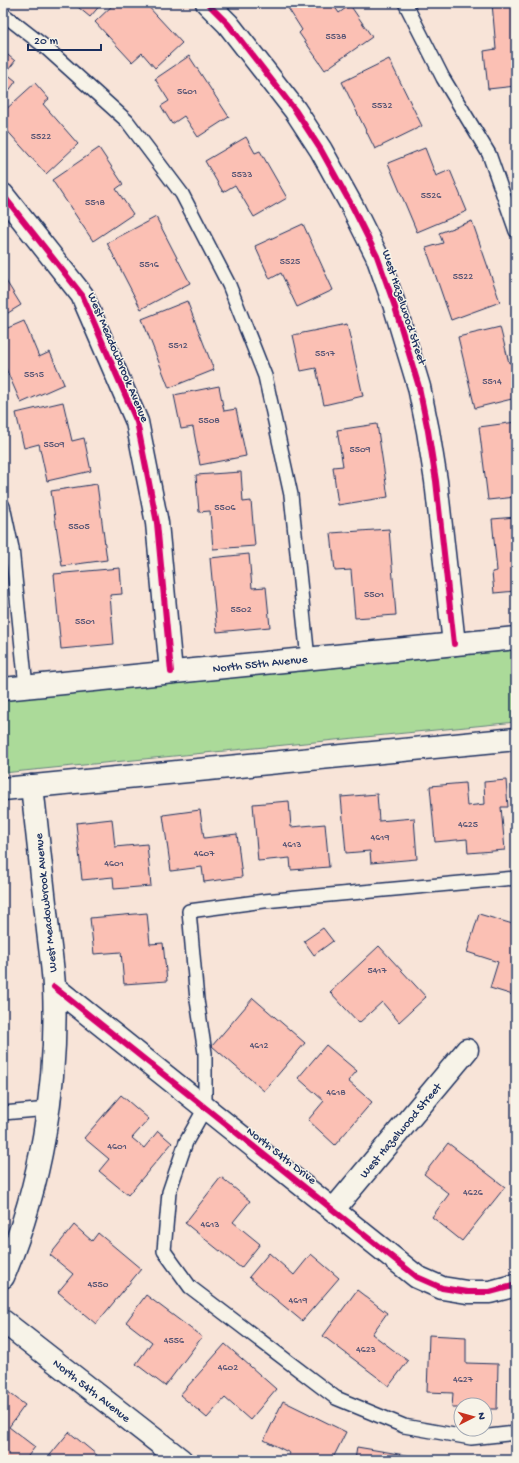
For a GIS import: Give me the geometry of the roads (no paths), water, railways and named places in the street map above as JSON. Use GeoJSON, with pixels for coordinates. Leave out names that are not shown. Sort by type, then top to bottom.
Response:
{"type":"FeatureCollection","features":[{"type":"Feature","properties":{"kind":"street","name":"West Hazelwood Street"},"geometry":{"type":"LineString","coordinates":[[207,3],[228,24],[295,110],[321,150],[352,206],[377,256],[394,304],[419,387],[428,431],[436,481],[454,644]]}},
{"type":"Feature","properties":{"kind":"street","name":"West Meadowbrook Avenue"},"geometry":{"type":"LineString","coordinates":[[3,195],[82,295],[137,422],[157,523],[171,672]]}},
{"type":"Feature","properties":{"kind":"street","name":"North 55th Avenue"},"geometry":{"type":"LineString","coordinates":[[3,689],[516,638]]}},
{"type":"Feature","properties":{"kind":"street"},"geometry":{"type":"LineString","coordinates":[[3,788],[516,739]]}},
{"type":"Feature","properties":{"kind":"street","name":"West Meadowbrook Avenue"},"geometry":{"type":"LineString","coordinates":[[3,1277],[14,1250],[40,1160],[48,1109],[54,1049],[54,987],[32,786]]}},
{"type":"Feature","properties":{"kind":"street","name":"North 54th Drive"},"geometry":{"type":"LineString","coordinates":[[54,987],[334,1209],[417,1277],[442,1288],[467,1292],[490,1292],[516,1285]]}},
{"type":"Feature","properties":{"kind":"street","name":"West Hazelwood Street"},"geometry":{"type":"LineString","coordinates":[[334,1209],[467,1050]]}},
{"type":"Feature","properties":{"kind":"street","name":"North 54th Avenue"},"geometry":{"type":"LineString","coordinates":[[3,1321],[181,1460]]}},
{"type":"Feature","properties":{"kind":"lane"},"geometry":{"type":"LineString","coordinates":[[405,3],[443,78],[489,154],[516,231]]}},
{"type":"Feature","properties":{"kind":"lane"},"geometry":{"type":"LineString","coordinates":[[3,14],[44,46],[127,121],[182,194],[229,285],[265,376],[287,480],[290,495],[308,659]]}},
{"type":"Feature","properties":{"kind":"lane"},"geometry":{"type":"LineString","coordinates":[[3,506],[12,548],[26,687]]}},
{"type":"Feature","properties":{"kind":"lane"},"geometry":{"type":"LineString","coordinates":[[516,878],[264,901],[189,911],[197,1000],[205,1052],[205,1108],[186,1142],[169,1192],[164,1251],[190,1287],[336,1398],[404,1426],[472,1438],[516,1433]]}},
{"type":"Feature","properties":{"kind":"lane"},"geometry":{"type":"LineString","coordinates":[[3,1113],[48,1109]]}}]}
